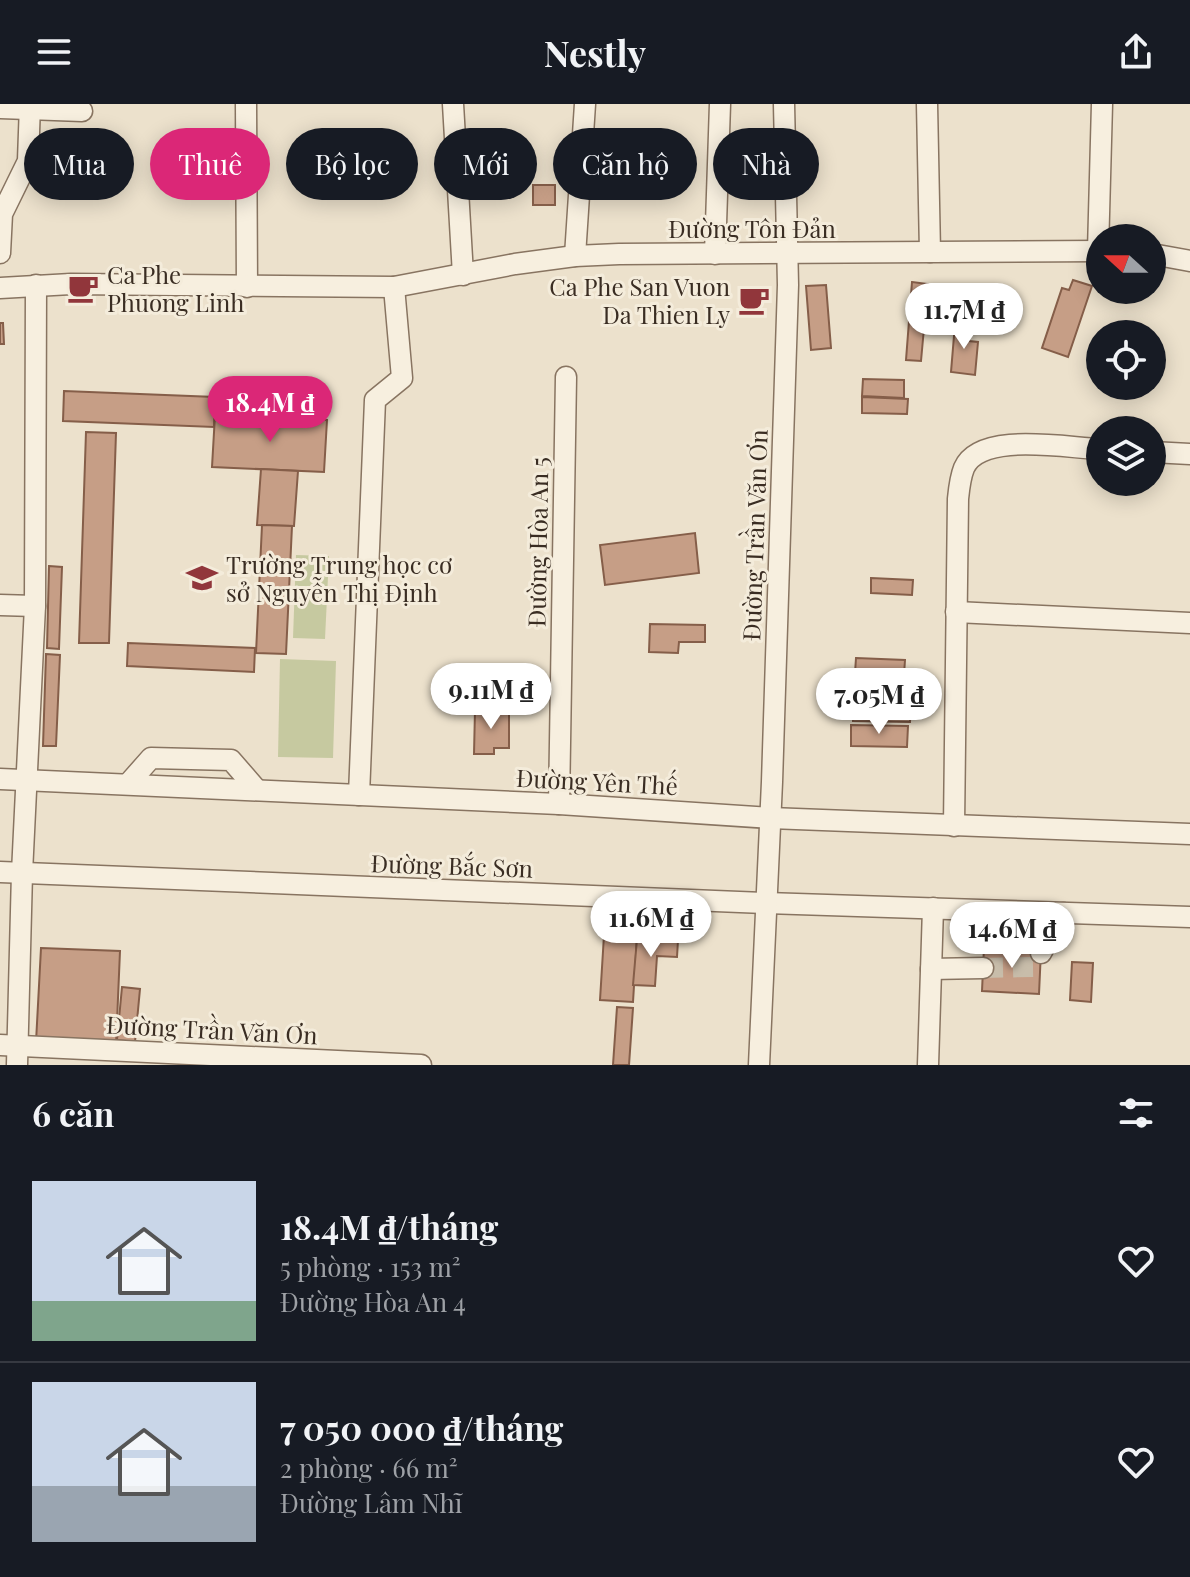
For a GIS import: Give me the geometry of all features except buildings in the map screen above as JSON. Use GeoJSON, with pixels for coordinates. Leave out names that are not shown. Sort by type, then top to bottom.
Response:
{"type":"FeatureCollection","features":[{"type":"Feature","properties":{"kind":"street"},"geometry":{"type":"LineString","coordinates":[[246,104],[247,287]]}},
{"type":"Feature","properties":{"kind":"street"},"geometry":{"type":"LineString","coordinates":[[453,104],[463,275]]}},
{"type":"Feature","properties":{"kind":"street"},"geometry":{"type":"LineString","coordinates":[[575,256],[585,104]]}},
{"type":"Feature","properties":{"kind":"street"},"geometry":{"type":"LineString","coordinates":[[715,254],[720,104]]}},
{"type":"Feature","properties":{"kind":"street","name":"Đường Trần Văn Ơn"},"geometry":{"type":"LineString","coordinates":[[759,1065],[788,253],[784,104]]}},
{"type":"Feature","properties":{"kind":"street"},"geometry":{"type":"LineString","coordinates":[[927,104],[930,252]]}},
{"type":"Feature","properties":{"kind":"street"},"geometry":{"type":"LineString","coordinates":[[1100,224],[1102,104]]}},
{"type":"Feature","properties":{"kind":"street"},"geometry":{"type":"LineString","coordinates":[[0,253],[2,214],[28,161],[29,106]]}},
{"type":"Feature","properties":{"kind":"street"},"geometry":{"type":"LineString","coordinates":[[0,108],[29,106],[82,111]]}},
{"type":"Feature","properties":{"kind":"street","name":"Đường Tôn Đản"},"geometry":{"type":"LineString","coordinates":[[0,288],[36,285],[394,287],[575,256],[1086,251]]}},
{"type":"Feature","properties":{"kind":"street"},"geometry":{"type":"LineString","coordinates":[[1166,257],[1190,261]]}},
{"type":"Feature","properties":{"kind":"street"},"geometry":{"type":"LineString","coordinates":[[12,1052],[35,606],[36,285]]}},
{"type":"Feature","properties":{"kind":"street"},"geometry":{"type":"LineString","coordinates":[[359,795],[375,400],[402,378],[394,287]]}},
{"type":"Feature","properties":{"kind":"street","name":"Đường Hòa An 5"},"geometry":{"type":"LineString","coordinates":[[559,804],[566,377]]}},
{"type":"Feature","properties":{"kind":"street"},"geometry":{"type":"LineString","coordinates":[[954,826],[958,499],[965,466],[977,453],[1000,444],[1086,448]]}},
{"type":"Feature","properties":{"kind":"street"},"geometry":{"type":"LineString","coordinates":[[1166,453],[1190,454]]}},
{"type":"Feature","properties":{"kind":"street"},"geometry":{"type":"LineString","coordinates":[[0,605],[35,606]]}},
{"type":"Feature","properties":{"kind":"street"},"geometry":{"type":"LineString","coordinates":[[956,612],[1190,623]]}},
{"type":"Feature","properties":{"kind":"street"},"geometry":{"type":"LineString","coordinates":[[128,784],[151,758],[231,760],[257,790]]}},
{"type":"Feature","properties":{"kind":"street","name":"Đường Yên Thế"},"geometry":{"type":"LineString","coordinates":[[0,779],[559,804],[770,818],[1190,834]]}},
{"type":"Feature","properties":{"kind":"street","name":"Đường Bắc Sơn"},"geometry":{"type":"LineString","coordinates":[[0,872],[1190,917]]}},
{"type":"Feature","properties":{"kind":"street"},"geometry":{"type":"LineString","coordinates":[[928,1065],[933,908]]}},
{"type":"Feature","properties":{"kind":"street"},"geometry":{"type":"LineString","coordinates":[[1041,953],[1063,913]]}},
{"type":"Feature","properties":{"kind":"street"},"geometry":{"type":"LineString","coordinates":[[931,969],[983,968]]}},
{"type":"Feature","properties":{"kind":"street","name":"Đường Trần Văn Ơn"},"geometry":{"type":"LineString","coordinates":[[12,1052],[421,1065]]}},
{"type":"Feature","properties":{"kind":"green space"},"geometry":{"type":"Polygon","coordinates":[[[296,555],[329,556],[325,639],[293,638],[296,555]]]}},
{"type":"Feature","properties":{"kind":"green space"},"geometry":{"type":"Polygon","coordinates":[[[280,659],[336,661],[333,758],[278,757],[280,659]]]}},
{"type":"Feature","properties":{"kind":"tunnel"},"geometry":{"type":"LineString","coordinates":[[983,968],[1033,967],[1041,953]]}},
{"type":"Feature","properties":{"kind":"place","name":"Ca Phe Phuong Linh"},"geometry":{"type":"Point","coordinates":[83,288]}},
{"type":"Feature","properties":{"kind":"place","name":"Ca Phe San Vuon Da Thien Ly"},"geometry":{"type":"Point","coordinates":[754,300]}},
{"type":"Feature","properties":{"kind":"place","name":"Trường Trung học cơ sở Nguyễn Thị Định"},"geometry":{"type":"Point","coordinates":[202,578]}}]}
